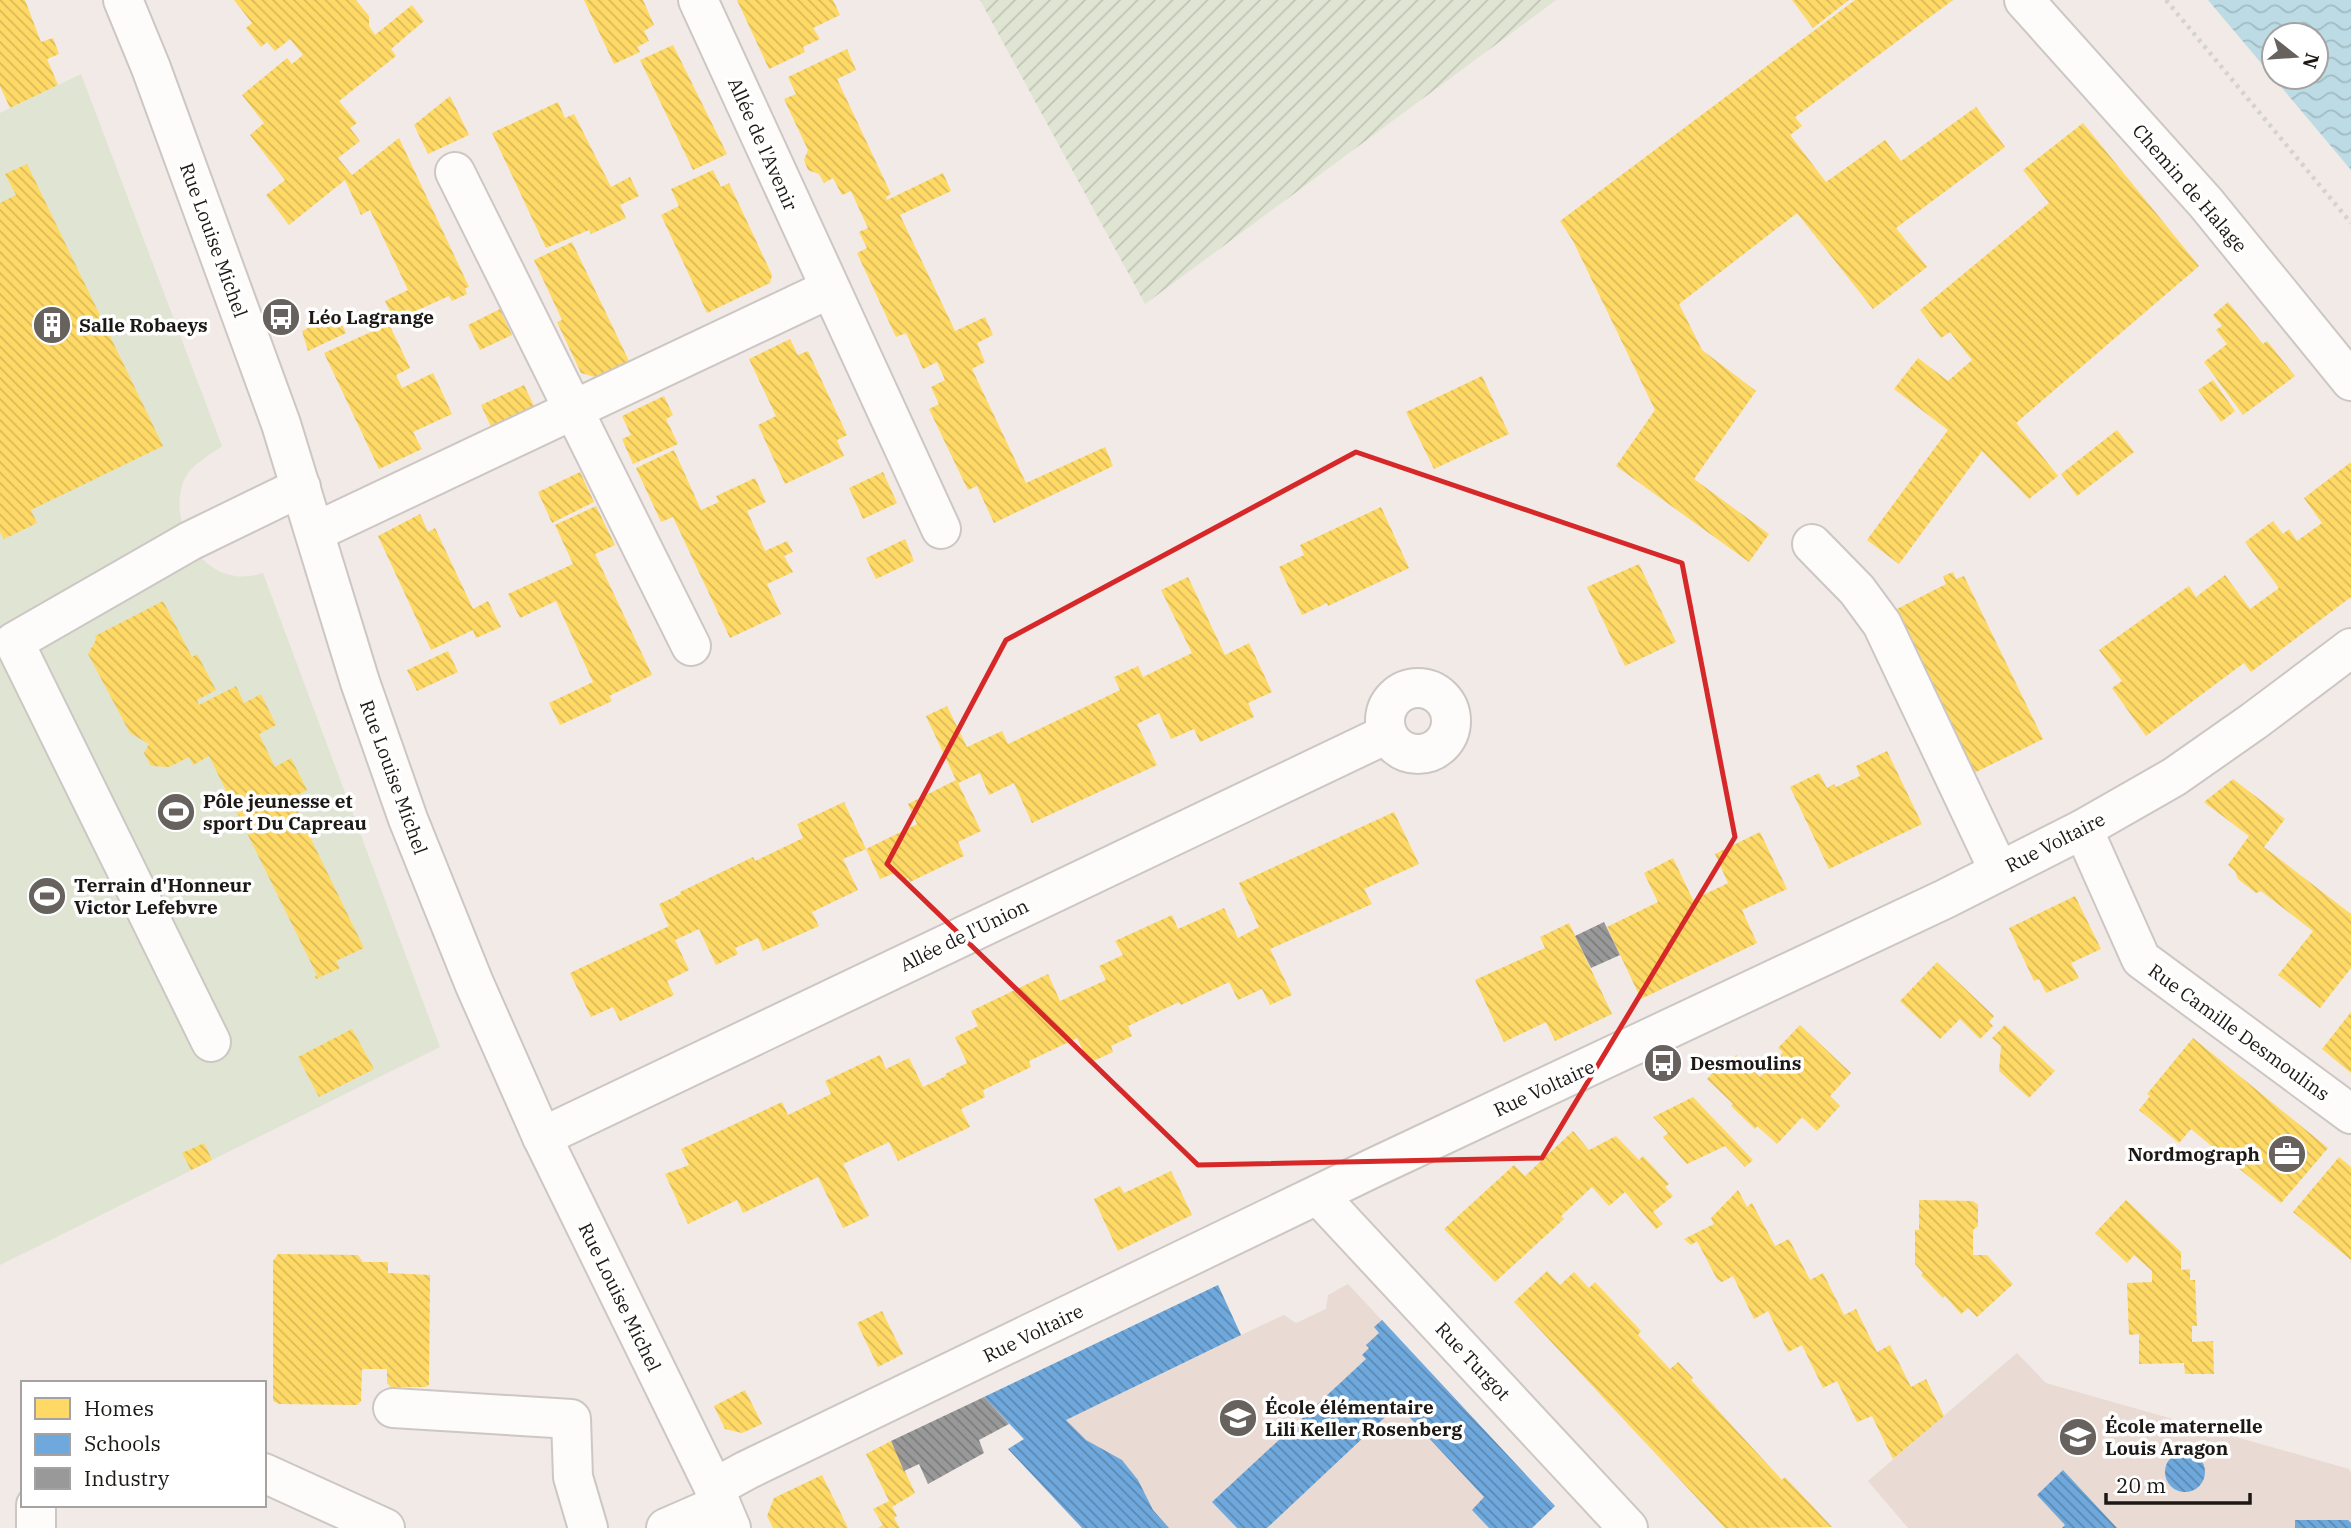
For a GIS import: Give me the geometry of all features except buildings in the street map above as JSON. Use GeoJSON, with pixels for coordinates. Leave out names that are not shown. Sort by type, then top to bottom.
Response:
{"type":"FeatureCollection","features":[{"type":"Feature","properties":{"kind":"street","name":"Rue Louise Michel"},"geometry":{"type":"LineString","coordinates":[[123,0],[151,68],[266,381],[360,681],[408,819],[474,982],[542,1137],[722,1506]]}},
{"type":"Feature","properties":{"kind":"street","name":"Allée de l'Avenir"},"geometry":{"type":"LineString","coordinates":[[698,0],[941,529]]}},
{"type":"Feature","properties":{"kind":"street","name":"Chemin de Halage"},"geometry":{"type":"LineString","coordinates":[[2024,0],[2206,203],[2351,381]]}},
{"type":"Feature","properties":{"kind":"street"},"geometry":{"type":"LineString","coordinates":[[455,172],[691,646]]}},
{"type":"Feature","properties":{"kind":"street"},"geometry":{"type":"LineString","coordinates":[[315,532],[829,289]]}},
{"type":"Feature","properties":{"kind":"street"},"geometry":{"type":"LineString","coordinates":[[211,1042],[7,628],[301,487]]}},
{"type":"Feature","properties":{"kind":"street"},"geometry":{"type":"LineString","coordinates":[[1812,544],[1857,590],[1882,624],[1999,871]]}},
{"type":"Feature","properties":{"kind":"street","name":"Rue Voltaire"},"geometry":{"type":"LineString","coordinates":[[666,1528],[722,1506],[760,1464],[1318,1195],[1731,1001],[2083,829],[2174,776],[2351,649]]}},
{"type":"Feature","properties":{"kind":"street","name":"Allée de l'Union"},"geometry":{"type":"LineString","coordinates":[[542,1137],[1387,734]]}},
{"type":"Feature","properties":{"kind":"street","name":"Rue Camille Desmoulins"},"geometry":{"type":"LineString","coordinates":[[2083,829],[2141,959],[2351,1114]]}},
{"type":"Feature","properties":{"kind":"street","name":"Rue Turgot"},"geometry":{"type":"LineString","coordinates":[[1318,1195],[1628,1528]]}},
{"type":"Feature","properties":{"kind":"street"},"geometry":{"type":"LineString","coordinates":[[393,1408],[571,1419],[573,1476],[588,1528]]}},
{"type":"Feature","properties":{"kind":"street"},"geometry":{"type":"LineString","coordinates":[[266,1474],[385,1528]]}},
{"type":"Feature","properties":{"kind":"street"},"geometry":{"type":"LineString","coordinates":[[36,1507],[36,1528]]}},
{"type":"Feature","properties":{"kind":"path"},"geometry":{"type":"LineString","coordinates":[[2166,0],[2351,223]]}},
{"type":"Feature","properties":{"kind":"highlighted area"},"geometry":{"type":"Polygon","coordinates":[[[1356,452],[1682,563],[1735,837],[1542,1158],[1198,1165],[887,864],[1006,640],[1356,452]]]}},
{"type":"Feature","properties":{"kind":"shaded area","name":"École élémentaire Lili Keller Rosenberg"},"geometry":{"type":"Polygon","coordinates":[[[1348,1284],[1555,1506],[1532,1528],[1107,1528],[984,1397],[1218,1285],[1241,1335],[1284,1315],[1296,1323],[1326,1309],[1328,1295],[1348,1284]]]}},
{"type":"Feature","properties":{"kind":"shaded area","name":"École maternelle Louis Aragon"},"geometry":{"type":"Polygon","coordinates":[[[2017,1353],[2046,1383],[2349,1469],[2351,1528],[1908,1528],[1868,1481],[2017,1353]]]}},
{"type":"Feature","properties":{"kind":"green space"},"geometry":{"type":"Polygon","coordinates":[[[980,0],[1556,0],[1145,304],[980,0]]]}},
{"type":"Feature","properties":{"kind":"green space","name":"Pôle jeunesse et sport Du Capreau"},"geometry":{"type":"Polygon","coordinates":[[[81,74],[222,446],[197,464],[185,478],[180,492],[180,507],[187,537],[205,561],[217,570],[239,576],[263,573],[440,1047],[0,1265],[0,113],[81,74]]]}},
{"type":"Feature","properties":{"kind":"water"},"geometry":{"type":"Polygon","coordinates":[[[2208,0],[2351,0],[2351,170],[2285,91],[2330,91],[2330,21],[2260,21],[2260,62],[2208,0]]]}},
{"type":"Feature","properties":{"kind":"place","name":"Léo Lagrange"},"geometry":{"type":"Point","coordinates":[281,317]}},
{"type":"Feature","properties":{"kind":"place","name":"Salle Robaeys"},"geometry":{"type":"Point","coordinates":[52,325]}},
{"type":"Feature","properties":{"kind":"place","name":"Pôle jeunesse et sport Du Capreau"},"geometry":{"type":"Point","coordinates":[176,812]}},
{"type":"Feature","properties":{"kind":"place","name":"Terrain d'Honneur Victor Lefebvre"},"geometry":{"type":"Point","coordinates":[47,896]}},
{"type":"Feature","properties":{"kind":"place","name":"Desmoulins"},"geometry":{"type":"Point","coordinates":[1663,1063]}},
{"type":"Feature","properties":{"kind":"place","name":"Nordmograph"},"geometry":{"type":"Point","coordinates":[2287,1154]}},
{"type":"Feature","properties":{"kind":"place","name":"École élémentaire Lili Keller Rosenberg"},"geometry":{"type":"Point","coordinates":[1238,1418]}},
{"type":"Feature","properties":{"kind":"place","name":"École maternelle Louis Aragon"},"geometry":{"type":"Point","coordinates":[2078,1437]}}]}
